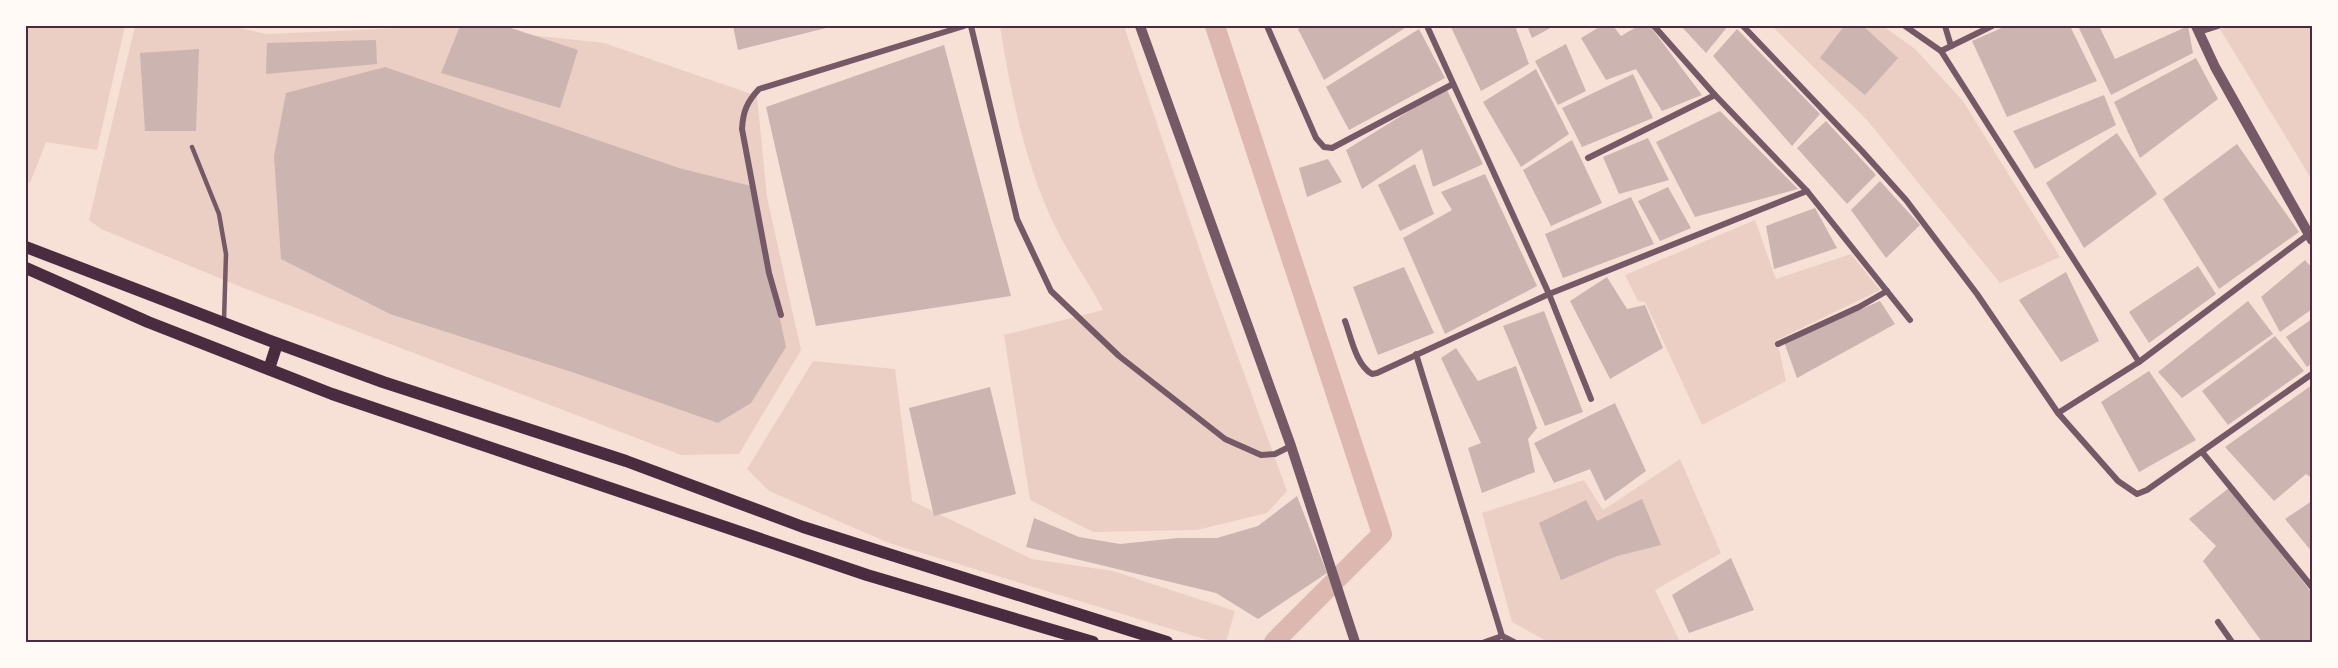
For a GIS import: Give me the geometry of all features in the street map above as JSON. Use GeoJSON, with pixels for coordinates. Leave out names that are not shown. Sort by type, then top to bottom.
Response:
{"type":"FeatureCollection","features":[{"type":"Feature","properties":{"kind":"main road"},"geometry":{"type":"LineString","coordinates":[[26,247],[277,344],[383,382],[626,461],[803,527],[1167,642]]}},
{"type":"Feature","properties":{"kind":"main road"},"geometry":{"type":"LineString","coordinates":[[26,268],[148,322],[332,394],[867,575],[1093,642]]}},
{"type":"Feature","properties":{"kind":"main road"},"geometry":{"type":"LineString","coordinates":[[269,369],[277,344]]}},
{"type":"Feature","properties":{"kind":"street"},"geometry":{"type":"LineString","coordinates":[[781,315],[769,273],[742,129],[742,117],[746,103],[759,89],[964,26]]}},
{"type":"Feature","properties":{"kind":"street"},"geometry":{"type":"LineString","coordinates":[[971,26],[1017,219],[1051,291],[1119,356],[1225,439],[1261,455],[1275,454],[1291,446]]}},
{"type":"Feature","properties":{"kind":"street"},"geometry":{"type":"LineString","coordinates":[[1140,26],[1291,446],[1355,642]]}},
{"type":"Feature","properties":{"kind":"street"},"geometry":{"type":"LineString","coordinates":[[1267,26],[1316,138],[1324,147],[1332,148],[1453,84]]}},
{"type":"Feature","properties":{"kind":"street"},"geometry":{"type":"LineString","coordinates":[[1427,26],[1549,294],[1591,399]]}},
{"type":"Feature","properties":{"kind":"street"},"geometry":{"type":"LineString","coordinates":[[1654,26],[1714,95],[1807,191],[1910,320]]}},
{"type":"Feature","properties":{"kind":"street"},"geometry":{"type":"LineString","coordinates":[[1743,26],[1906,200],[1977,294],[2058,413],[2118,481],[2137,494],[2147,490],[2313,374]]}},
{"type":"Feature","properties":{"kind":"street"},"geometry":{"type":"LineString","coordinates":[[1905,26],[1941,51],[2139,362]]}},
{"type":"Feature","properties":{"kind":"street"},"geometry":{"type":"LineString","coordinates":[[1945,26],[1951,46]]}},
{"type":"Feature","properties":{"kind":"street"},"geometry":{"type":"LineString","coordinates":[[1941,51],[1992,26]]}},
{"type":"Feature","properties":{"kind":"street"},"geometry":{"type":"LineString","coordinates":[[2058,413],[2139,362],[2311,237],[2215,66],[2197,29],[2218,26]]}},
{"type":"Feature","properties":{"kind":"street"},"geometry":{"type":"LineString","coordinates":[[1588,158],[1714,95]]}},
{"type":"Feature","properties":{"kind":"street"},"geometry":{"type":"LineString","coordinates":[[1345,321],[1360,361],[1372,374],[1549,294],[1807,191]]}},
{"type":"Feature","properties":{"kind":"street"},"geometry":{"type":"LineString","coordinates":[[1778,344],[1859,308],[1887,291]]}},
{"type":"Feature","properties":{"kind":"street"},"geometry":{"type":"LineString","coordinates":[[1416,354],[1502,636]]}},
{"type":"Feature","properties":{"kind":"street"},"geometry":{"type":"LineString","coordinates":[[2202,452],[2313,587]]}},
{"type":"Feature","properties":{"kind":"street"},"geometry":{"type":"LineString","coordinates":[[2218,622],[2232,642]]}},
{"type":"Feature","properties":{"kind":"street"},"geometry":{"type":"LineString","coordinates":[[1485,642],[1502,636],[1514,642]]}},
{"type":"Feature","properties":{"kind":"lane"},"geometry":{"type":"LineString","coordinates":[[192,147],[219,214],[226,254],[224,323]]}},
{"type":"Feature","properties":{"kind":"shaded area"},"geometry":{"type":"Polygon","coordinates":[[[26,26],[125,26],[97,150],[46,142],[30,183],[26,181],[26,26]]]}},
{"type":"Feature","properties":{"kind":"shaded area"},"geometry":{"type":"Polygon","coordinates":[[[135,26],[230,26],[267,34],[448,26],[604,43],[757,96],[767,197],[801,350],[739,454],[681,455],[236,285],[101,229],[89,220],[135,26]]]}},
{"type":"Feature","properties":{"kind":"shaded area"},"geometry":{"type":"Polygon","coordinates":[[[1000,26],[1124,26],[1210,280],[1287,491],[1267,513],[1197,530],[1093,532],[1030,500],[1004,335],[1103,310],[1059,234],[1037,185],[1021,132],[1000,26]]]}},
{"type":"Feature","properties":{"kind":"shaded area"},"geometry":{"type":"Polygon","coordinates":[[[1772,26],[1883,26],[1915,49],[1963,101],[2060,257],[2000,283],[1867,120],[1772,26]]]}},
{"type":"Feature","properties":{"kind":"shaded area"},"geometry":{"type":"Polygon","coordinates":[[[2230,26],[2312,26],[2312,180],[2220,29],[2230,26]]]}},
{"type":"Feature","properties":{"kind":"shaded area"},"geometry":{"type":"Polygon","coordinates":[[[1755,220],[1776,279],[1851,254],[1880,290],[1777,340],[1786,381],[1702,425],[1645,302],[1638,301],[1625,275],[1755,220]]]}},
{"type":"Feature","properties":{"kind":"shaded area"},"geometry":{"type":"Polygon","coordinates":[[[813,361],[895,369],[912,501],[1032,559],[1113,571],[1235,611],[1226,642],[1214,642],[889,543],[769,491],[747,469],[813,361]]]}},
{"type":"Feature","properties":{"kind":"shaded area"},"geometry":{"type":"Polygon","coordinates":[[[1680,459],[1721,553],[1655,590],[1680,642],[1548,642],[1512,622],[1482,513],[1584,480],[1603,510],[1680,459]]]}},
{"type":"Feature","properties":{"kind":"building"},"geometry":{"type":"Polygon","coordinates":[[[460,26],[505,26],[578,50],[560,108],[441,73],[460,26]]]}},
{"type":"Feature","properties":{"kind":"building"},"geometry":{"type":"Polygon","coordinates":[[[733,26],[834,26],[738,50],[733,26]]]}},
{"type":"Feature","properties":{"kind":"building"},"geometry":{"type":"Polygon","coordinates":[[[1304,26],[1408,26],[1324,80],[1298,29],[1304,26]]]}},
{"type":"Feature","properties":{"kind":"building"},"geometry":{"type":"Polygon","coordinates":[[[1515,26],[1529,64],[1481,91],[1451,27],[1515,26]]]}},
{"type":"Feature","properties":{"kind":"building"},"geometry":{"type":"Polygon","coordinates":[[[1527,26],[1554,26],[1532,38],[1527,26]]]}},
{"type":"Feature","properties":{"kind":"building"},"geometry":{"type":"Polygon","coordinates":[[[1601,26],[1613,26],[1621,36],[1638,26],[1650,26],[1702,95],[1662,111],[1636,69],[1606,80],[1581,38],[1601,26]]]}},
{"type":"Feature","properties":{"kind":"building"},"geometry":{"type":"Polygon","coordinates":[[[1681,26],[1728,26],[1706,53],[1681,26]]]}},
{"type":"Feature","properties":{"kind":"building"},"geometry":{"type":"Polygon","coordinates":[[[1844,26],[1863,26],[1898,58],[1865,95],[1820,58],[1844,26]]]}},
{"type":"Feature","properties":{"kind":"building"},"geometry":{"type":"Polygon","coordinates":[[[2006,26],[2070,26],[2097,81],[2007,117],[1972,41],[2006,26]]]}},
{"type":"Feature","properties":{"kind":"building"},"geometry":{"type":"Polygon","coordinates":[[[2078,26],[2099,26],[2115,59],[2188,26],[2193,53],[2111,95],[2078,26]]]}},
{"type":"Feature","properties":{"kind":"building"},"geometry":{"type":"Polygon","coordinates":[[[1419,29],[1445,78],[1349,130],[1326,87],[1419,29]]]}},
{"type":"Feature","properties":{"kind":"building"},"geometry":{"type":"Polygon","coordinates":[[[1737,29],[1820,114],[1792,146],[1713,56],[1737,29]]]}},
{"type":"Feature","properties":{"kind":"building"},"geometry":{"type":"Polygon","coordinates":[[[376,40],[377,64],[266,74],[267,43],[376,40]]]}},
{"type":"Feature","properties":{"kind":"building"},"geometry":{"type":"Polygon","coordinates":[[[1566,44],[1586,91],[1558,105],[1535,61],[1566,44]]]}},
{"type":"Feature","properties":{"kind":"building"},"geometry":{"type":"Polygon","coordinates":[[[944,45],[1011,296],[816,326],[766,107],[944,45]]]}},
{"type":"Feature","properties":{"kind":"building"},"geometry":{"type":"Polygon","coordinates":[[[199,49],[196,131],[145,131],[140,53],[199,49]]]}},
{"type":"Feature","properties":{"kind":"building"},"geometry":{"type":"Polygon","coordinates":[[[2196,58],[2218,99],[2140,158],[2114,102],[2196,58]]]}},
{"type":"Feature","properties":{"kind":"building"},"geometry":{"type":"Polygon","coordinates":[[[385,67],[679,168],[751,186],[786,347],[751,403],[718,423],[575,373],[390,314],[281,259],[274,156],[286,93],[385,67]]]}},
{"type":"Feature","properties":{"kind":"building"},"geometry":{"type":"Polygon","coordinates":[[[1536,69],[1569,134],[1521,167],[1483,102],[1536,69]]]}},
{"type":"Feature","properties":{"kind":"building"},"geometry":{"type":"Polygon","coordinates":[[[1633,74],[1653,118],[1582,147],[1562,108],[1633,74]]]}},
{"type":"Feature","properties":{"kind":"building"},"geometry":{"type":"Polygon","coordinates":[[[1446,88],[1483,164],[1433,187],[1422,149],[1362,189],[1346,150],[1446,88]]]}},
{"type":"Feature","properties":{"kind":"building"},"geometry":{"type":"Polygon","coordinates":[[[2104,95],[2116,125],[2035,169],[2013,131],[2104,95]]]}},
{"type":"Feature","properties":{"kind":"building"},"geometry":{"type":"Polygon","coordinates":[[[1720,111],[1798,189],[1695,217],[1656,142],[1720,111]]]}},
{"type":"Feature","properties":{"kind":"building"},"geometry":{"type":"Polygon","coordinates":[[[1826,121],[1876,175],[1847,204],[1797,148],[1826,121]]]}},
{"type":"Feature","properties":{"kind":"building"},"geometry":{"type":"Polygon","coordinates":[[[2117,133],[2157,194],[2084,248],[2046,183],[2117,133]]]}},
{"type":"Feature","properties":{"kind":"building"},"geometry":{"type":"Polygon","coordinates":[[[1648,138],[1669,180],[1619,194],[1603,157],[1648,138]]]}},
{"type":"Feature","properties":{"kind":"building"},"geometry":{"type":"Polygon","coordinates":[[[1572,140],[1602,203],[1551,226],[1523,170],[1572,140]]]}},
{"type":"Feature","properties":{"kind":"building"},"geometry":{"type":"Polygon","coordinates":[[[2237,144],[2299,232],[2219,289],[2163,199],[2237,144]]]}},
{"type":"Feature","properties":{"kind":"building"},"geometry":{"type":"Polygon","coordinates":[[[1328,159],[1342,182],[1307,197],[1299,168],[1328,159]]]}},
{"type":"Feature","properties":{"kind":"building"},"geometry":{"type":"Polygon","coordinates":[[[1415,164],[1434,214],[1400,231],[1378,185],[1415,164]]]}},
{"type":"Feature","properties":{"kind":"building"},"geometry":{"type":"Polygon","coordinates":[[[1485,174],[1537,286],[1445,334],[1403,238],[1452,210],[1441,192],[1485,174]]]}},
{"type":"Feature","properties":{"kind":"building"},"geometry":{"type":"Polygon","coordinates":[[[1880,181],[1920,225],[1886,258],[1851,210],[1880,181]]]}},
{"type":"Feature","properties":{"kind":"building"},"geometry":{"type":"Polygon","coordinates":[[[1668,187],[1691,228],[1660,241],[1638,201],[1668,187]]]}},
{"type":"Feature","properties":{"kind":"building"},"geometry":{"type":"Polygon","coordinates":[[[1631,197],[1654,244],[1563,278],[1545,234],[1631,197]]]}},
{"type":"Feature","properties":{"kind":"building"},"geometry":{"type":"Polygon","coordinates":[[[1815,208],[1837,248],[1774,269],[1766,226],[1815,208]]]}},
{"type":"Feature","properties":{"kind":"building"},"geometry":{"type":"Polygon","coordinates":[[[2305,260],[2312,268],[2312,309],[2280,332],[2261,297],[2305,260]]]}},
{"type":"Feature","properties":{"kind":"building"},"geometry":{"type":"Polygon","coordinates":[[[2198,266],[2216,294],[2149,343],[2129,312],[2198,266]]]}},
{"type":"Feature","properties":{"kind":"building"},"geometry":{"type":"Polygon","coordinates":[[[1404,267],[1434,333],[1378,355],[1353,287],[1404,267]]]}},
{"type":"Feature","properties":{"kind":"building"},"geometry":{"type":"Polygon","coordinates":[[[2066,272],[2099,341],[2061,362],[2019,300],[2066,272]]]}},
{"type":"Feature","properties":{"kind":"building"},"geometry":{"type":"Polygon","coordinates":[[[1607,277],[1627,309],[1645,305],[1663,348],[1610,379],[1570,301],[1607,277]]]}},
{"type":"Feature","properties":{"kind":"building"},"geometry":{"type":"Polygon","coordinates":[[[1880,301],[1895,324],[1797,378],[1784,342],[1880,301]]]}},
{"type":"Feature","properties":{"kind":"building"},"geometry":{"type":"Polygon","coordinates":[[[2248,301],[2273,334],[2182,398],[2158,372],[2248,301]]]}},
{"type":"Feature","properties":{"kind":"building"},"geometry":{"type":"Polygon","coordinates":[[[1544,311],[1583,412],[1545,426],[1503,326],[1544,311]]]}},
{"type":"Feature","properties":{"kind":"building"},"geometry":{"type":"Polygon","coordinates":[[[2312,319],[2312,363],[2307,367],[2286,337],[2312,319]]]}},
{"type":"Feature","properties":{"kind":"building"},"geometry":{"type":"Polygon","coordinates":[[[2275,336],[2304,371],[2228,425],[2202,391],[2275,336]]]}},
{"type":"Feature","properties":{"kind":"building"},"geometry":{"type":"Polygon","coordinates":[[[1456,348],[1478,381],[1516,366],[1537,428],[1528,439],[1535,472],[1482,493],[1468,448],[1481,443],[1441,358],[1456,348]]]}},
{"type":"Feature","properties":{"kind":"building"},"geometry":{"type":"Polygon","coordinates":[[[2149,371],[2196,440],[2139,472],[2101,402],[2149,371]]]}},
{"type":"Feature","properties":{"kind":"building"},"geometry":{"type":"Polygon","coordinates":[[[2312,385],[2312,478],[2306,474],[2274,501],[2225,447],[2312,385]]]}},
{"type":"Feature","properties":{"kind":"building"},"geometry":{"type":"Polygon","coordinates":[[[990,387],[1016,494],[934,516],[909,408],[990,387]]]}},
{"type":"Feature","properties":{"kind":"building"},"geometry":{"type":"Polygon","coordinates":[[[1615,403],[1646,471],[1605,501],[1590,469],[1554,483],[1534,443],[1615,403]]]}},
{"type":"Feature","properties":{"kind":"building"},"geometry":{"type":"Polygon","coordinates":[[[2229,488],[2312,593],[2312,642],[2262,642],[2203,561],[2216,546],[2189,519],[2229,488]]]}},
{"type":"Feature","properties":{"kind":"building"},"geometry":{"type":"Polygon","coordinates":[[[1297,496],[1327,573],[1258,619],[1216,593],[1026,547],[1034,518],[1079,537],[1120,544],[1178,538],[1217,538],[1258,526],[1297,496]]]}},
{"type":"Feature","properties":{"kind":"building"},"geometry":{"type":"Polygon","coordinates":[[[1642,499],[1661,545],[1617,556],[1561,580],[1539,523],[1586,500],[1597,521],[1642,499]]]}},
{"type":"Feature","properties":{"kind":"building"},"geometry":{"type":"Polygon","coordinates":[[[2312,501],[2312,552],[2285,519],[2312,501]]]}},
{"type":"Feature","properties":{"kind":"building"},"geometry":{"type":"Polygon","coordinates":[[[1731,558],[1754,610],[1689,633],[1672,595],[1731,558]]]}},
{"type":"Feature","properties":{"kind":"waterway"},"geometry":{"type":"LineString","coordinates":[[1215,26],[1382,534],[1274,642]]}}]}
